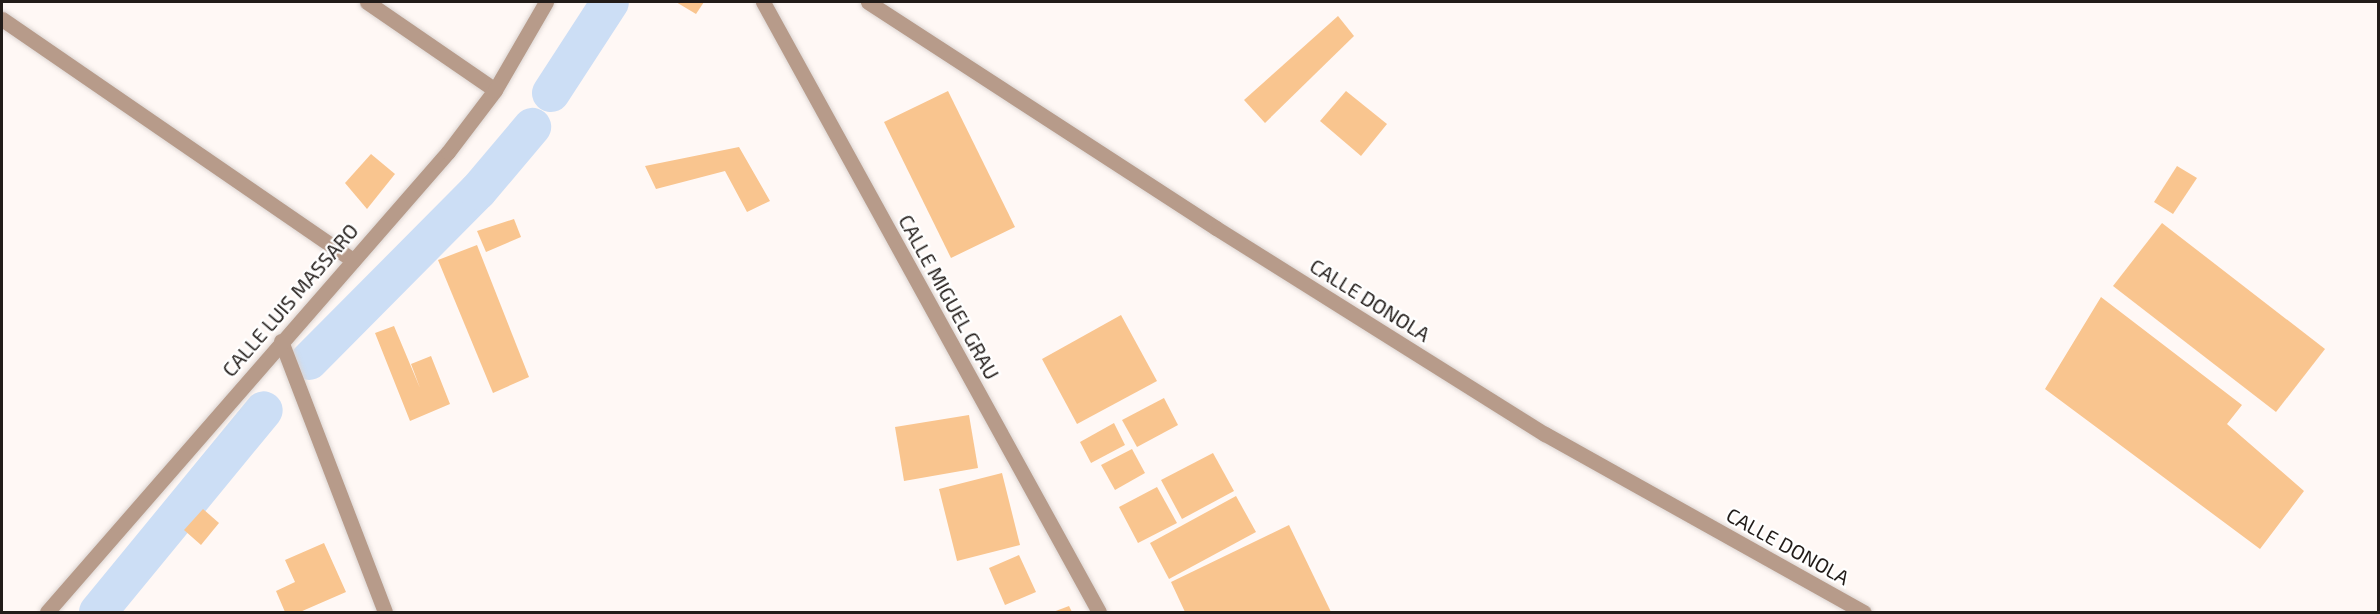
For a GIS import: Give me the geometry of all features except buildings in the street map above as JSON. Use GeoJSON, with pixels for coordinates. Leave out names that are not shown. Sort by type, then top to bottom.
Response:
{"type":"FeatureCollection","features":[{"type":"Feature","properties":{"kind":"street"},"geometry":{"type":"LineString","coordinates":[[367,2],[495,90]]}},
{"type":"Feature","properties":{"kind":"street","name":"CALLE LUIS MASSARO"},"geometry":{"type":"LineString","coordinates":[[47,612],[448,152],[495,90],[546,2]]}},
{"type":"Feature","properties":{"kind":"street","name":"CALLE MIGUEL GRAU"},"geometry":{"type":"LineString","coordinates":[[763,2],[1099,612]]}},
{"type":"Feature","properties":{"kind":"street","name":"CALLE DONOLA"},"geometry":{"type":"LineString","coordinates":[[868,2],[1216,228],[1545,434],[1864,612]]}},
{"type":"Feature","properties":{"kind":"street"},"geometry":{"type":"LineString","coordinates":[[2,19],[353,260]]}},
{"type":"Feature","properties":{"kind":"street"},"geometry":{"type":"LineString","coordinates":[[281,341],[384,612]]}},
{"type":"Feature","properties":{"kind":"waterway"},"geometry":{"type":"LineString","coordinates":[[551,93],[610,2]]}},
{"type":"Feature","properties":{"kind":"waterway"},"geometry":{"type":"LineString","coordinates":[[309,361],[478,191],[532,127]]}},
{"type":"Feature","properties":{"kind":"waterway"},"geometry":{"type":"LineString","coordinates":[[98,612],[264,410]]}}]}
